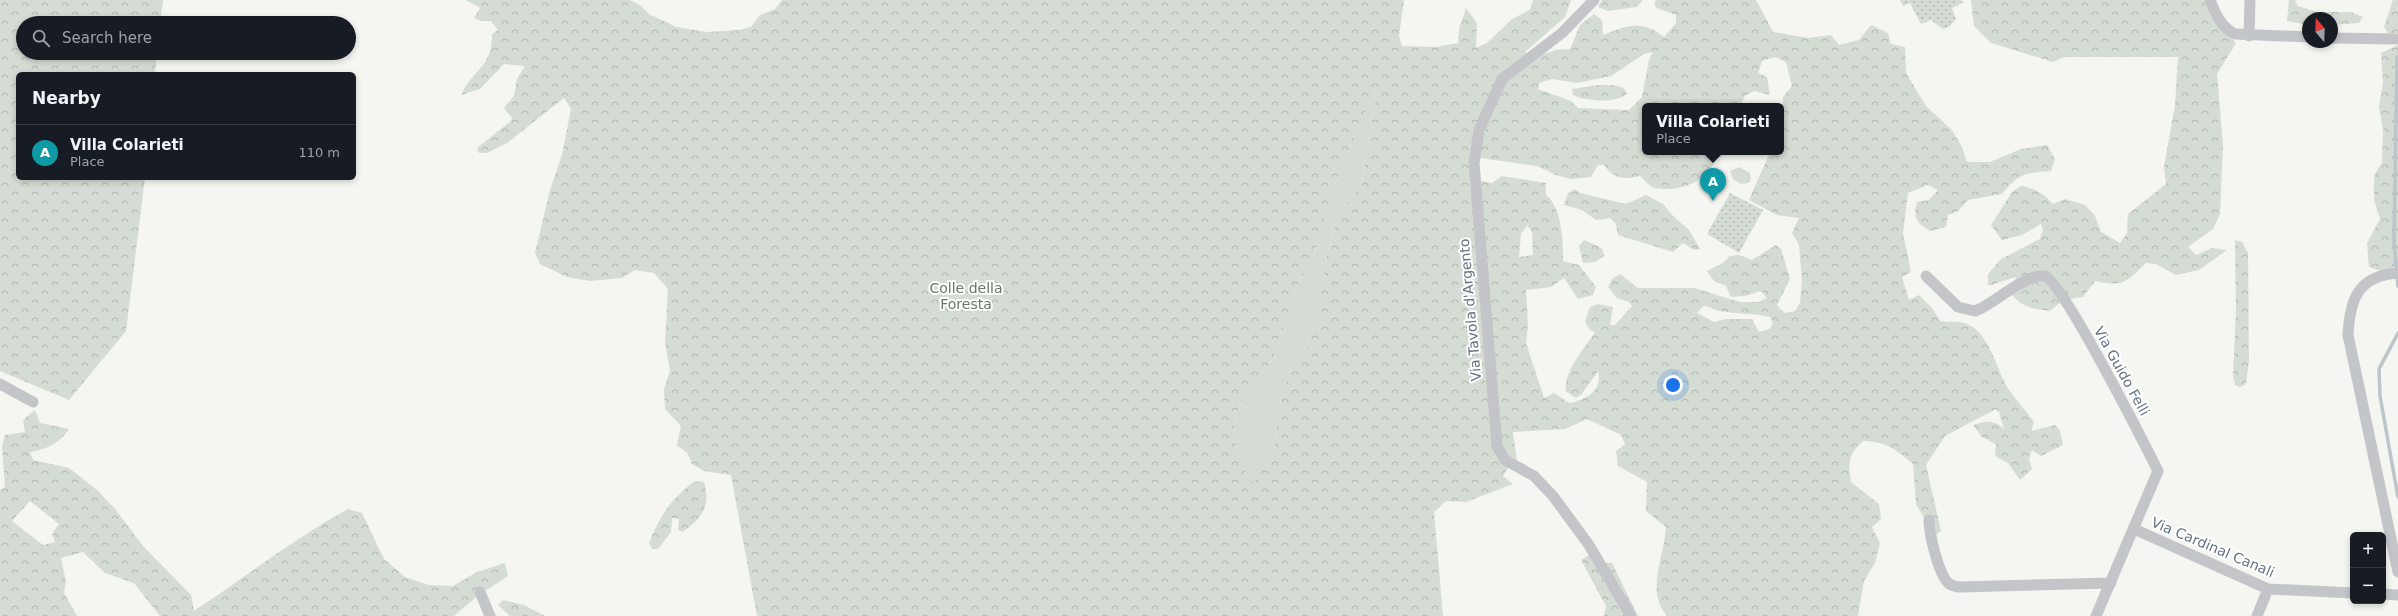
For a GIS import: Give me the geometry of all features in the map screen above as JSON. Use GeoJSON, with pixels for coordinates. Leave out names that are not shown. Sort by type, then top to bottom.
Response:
{"type":"FeatureCollection","features":[{"type":"Feature","properties":{"kind":"street","name":"Via Tavola d'Argento"},"geometry":{"type":"LineString","coordinates":[[1594,0],[1562,33],[1502,79],[1479,130],[1474,163],[1497,446],[1505,460],[1534,476],[1553,496],[1589,545],[1631,616]]}},
{"type":"Feature","properties":{"kind":"street"},"geometry":{"type":"LineString","coordinates":[[2210,0],[2221,24],[2227,30],[2235,34],[2249,36],[2302,37]]}},
{"type":"Feature","properties":{"kind":"street"},"geometry":{"type":"LineString","coordinates":[[2249,36],[2250,0]]}},
{"type":"Feature","properties":{"kind":"street"},"geometry":{"type":"LineString","coordinates":[[2338,38],[2398,39]]}},
{"type":"Feature","properties":{"kind":"street"},"geometry":{"type":"LineString","coordinates":[[2398,273],[2381,276],[2367,283],[2352,301],[2348,335],[2398,572]]}},
{"type":"Feature","properties":{"kind":"street","name":"Via Guido Felli"},"geometry":{"type":"LineString","coordinates":[[1926,276],[1958,307],[1974,311],[2031,278],[2044,276],[2051,280],[2070,308],[2158,471],[2096,616]]}},
{"type":"Feature","properties":{"kind":"street"},"geometry":{"type":"LineString","coordinates":[[0,384],[33,402]]}},
{"type":"Feature","properties":{"kind":"street"},"geometry":{"type":"LineString","coordinates":[[1929,520],[1929,534],[1945,579],[1950,585],[1960,587],[2111,583]]}},
{"type":"Feature","properties":{"kind":"street","name":"Via Cardinal Canali"},"geometry":{"type":"LineString","coordinates":[[2134,529],[2268,589],[2350,593]]}},
{"type":"Feature","properties":{"kind":"street"},"geometry":{"type":"LineString","coordinates":[[2257,616],[2268,589]]}},
{"type":"Feature","properties":{"kind":"street"},"geometry":{"type":"LineString","coordinates":[[480,592],[490,616]]}},
{"type":"Feature","properties":{"kind":"street"},"geometry":{"type":"LineString","coordinates":[[2386,594],[2398,595]]}},
{"type":"Feature","properties":{"kind":"green space"},"geometry":{"type":"Polygon","coordinates":[[[0,0],[163,0],[161,16],[16,16],[16,60],[156,60],[155,72],[16,72],[16,180],[145,180],[126,331],[69,400],[0,371],[0,0]]]}},
{"type":"Feature","properties":{"kind":"green space","name":"Colle della Foresta"},"geometry":{"type":"Polygon","coordinates":[[[466,0],[630,0],[640,5],[649,14],[676,27],[707,32],[739,30],[751,27],[760,15],[775,9],[782,0],[1404,0],[1399,36],[1402,46],[1436,47],[1458,43],[1459,29],[1466,8],[1477,23],[1476,48],[1487,43],[1512,19],[1530,10],[1533,0],[1571,0],[1565,17],[1525,52],[1534,57],[1556,50],[1570,49],[1580,25],[1594,14],[1602,20],[1603,35],[1627,26],[1642,26],[1656,31],[1664,37],[1676,23],[1676,15],[1656,8],[1654,2],[1657,0],[1756,0],[1773,32],[1808,38],[1831,35],[1839,45],[1859,40],[1871,25],[1888,33],[1891,44],[1905,47],[1906,73],[1926,106],[1951,129],[1961,145],[1967,162],[1990,162],[2021,149],[2047,145],[2055,159],[2051,171],[2035,172],[2023,175],[2013,182],[2002,194],[1968,200],[1958,211],[1948,215],[1946,227],[1930,231],[1919,222],[1915,212],[1917,202],[1929,200],[1938,190],[1928,185],[1908,193],[1903,233],[1911,272],[1902,277],[1909,300],[1919,295],[1932,308],[1940,321],[1960,322],[1967,324],[1981,335],[1992,353],[2004,382],[2034,422],[2031,431],[2055,425],[2060,431],[2063,445],[2041,456],[2032,450],[2029,459],[2032,469],[2020,480],[2008,463],[1995,456],[1996,444],[1982,437],[1973,425],[1993,422],[2004,429],[1999,412],[1996,409],[1945,436],[1926,465],[1941,531],[1934,536],[1916,504],[1913,464],[1902,454],[1890,447],[1871,441],[1863,441],[1854,450],[1850,459],[1851,482],[1879,504],[1881,519],[1872,527],[1880,543],[1875,563],[1864,581],[1858,616],[1667,616],[1657,595],[1658,572],[1666,527],[1646,511],[1647,482],[1618,466],[1616,451],[1625,444],[1621,435],[1587,419],[1565,429],[1513,432],[1517,462],[1508,468],[1503,476],[1513,484],[1466,502],[1446,501],[1434,512],[1443,616],[757,616],[731,475],[704,471],[692,464],[688,454],[677,445],[681,426],[665,409],[664,389],[670,371],[665,342],[668,289],[654,273],[635,270],[622,278],[590,281],[567,277],[540,264],[535,253],[550,190],[562,155],[571,109],[564,98],[507,143],[487,153],[479,153],[477,148],[511,121],[512,118],[504,108],[514,96],[517,79],[525,66],[504,64],[480,89],[461,95],[471,79],[486,61],[491,45],[492,34],[498,30],[491,21],[481,21],[474,18],[480,8],[466,0]],[[1653,52],[1644,54],[1611,76],[1577,83],[1552,79],[1539,83],[1538,89],[1571,101],[1578,108],[1629,110],[1642,97],[1649,60],[1653,52]],[[1775,57],[1762,61],[1758,73],[1767,77],[1770,95],[1754,91],[1745,96],[1742,103],[1642,103],[1642,155],[1717,155],[1716,161],[1705,175],[1691,184],[1673,189],[1655,188],[1650,186],[1640,176],[1624,178],[1616,176],[1604,165],[1598,165],[1591,177],[1571,179],[1556,175],[1537,166],[1481,158],[1474,167],[1477,180],[1492,183],[1502,176],[1546,183],[1546,195],[1555,208],[1560,225],[1563,244],[1563,261],[1579,265],[1596,287],[1593,295],[1578,299],[1564,278],[1551,287],[1526,290],[1528,324],[1526,343],[1544,398],[1554,393],[1569,403],[1575,402],[1587,397],[1596,389],[1599,378],[1598,371],[1581,395],[1576,398],[1566,391],[1566,384],[1571,368],[1595,332],[1590,330],[1585,322],[1590,307],[1598,304],[1613,307],[1610,325],[1615,325],[1632,306],[1629,302],[1617,298],[1608,287],[1612,279],[1620,274],[1638,288],[1695,288],[1739,302],[1758,302],[1767,298],[1761,291],[1745,296],[1731,297],[1726,286],[1714,281],[1707,271],[1723,263],[1730,256],[1739,255],[1752,260],[1776,245],[1781,249],[1790,279],[1777,305],[1784,313],[1795,311],[1800,303],[1802,280],[1799,245],[1792,233],[1799,218],[1777,215],[1749,200],[1769,155],[1784,155],[1783,97],[1792,86],[1786,62],[1775,57]],[[1374,89],[1332,192],[1313,258],[1297,285],[1273,360],[1249,387],[1236,415],[1233,434],[1246,475],[1254,483],[1276,442],[1277,419],[1282,394],[1293,366],[1306,351],[1311,335],[1322,315],[1322,288],[1327,255],[1339,212],[1361,187],[1376,97],[1374,89]],[[1527,225],[1521,234],[1519,257],[1533,255],[1532,232],[1527,225]],[[1703,306],[1697,313],[1714,322],[1726,319],[1752,319],[1759,332],[1770,329],[1773,323],[1770,317],[1720,311],[1703,306]]]}},
{"type":"Feature","properties":{"kind":"green space"},"geometry":{"type":"Polygon","coordinates":[[[1602,0],[1643,0],[1637,7],[1608,11],[1598,7],[1602,0]]]}},
{"type":"Feature","properties":{"kind":"green space"},"geometry":{"type":"Polygon","coordinates":[[[1900,0],[1961,0],[1963,3],[1952,8],[1956,19],[1949,27],[1943,29],[1931,20],[1921,24],[1910,3],[1903,6],[1900,0]]]}},
{"type":"Feature","properties":{"kind":"green space"},"geometry":{"type":"Polygon","coordinates":[[[1971,0],[2205,0],[2211,17],[2236,43],[2217,74],[2223,145],[2220,214],[2213,229],[2188,247],[2196,255],[2212,248],[2227,250],[2199,270],[2176,275],[2156,264],[2146,263],[2134,275],[2124,282],[2112,284],[2095,281],[2083,297],[2063,300],[2050,311],[2029,307],[2020,303],[2012,295],[2016,277],[1988,286],[1988,274],[2001,259],[2040,239],[2043,230],[2041,224],[2022,235],[2002,240],[1991,225],[2012,192],[2021,186],[2031,188],[2039,192],[2053,204],[2065,199],[2085,205],[2095,216],[2101,232],[2120,243],[2127,233],[2128,214],[2166,184],[2164,167],[2175,105],[2178,57],[2064,57],[2053,62],[1991,43],[1974,26],[1971,0]]]}},
{"type":"Feature","properties":{"kind":"green space"},"geometry":{"type":"Polygon","coordinates":[[[2289,0],[2295,0],[2298,6],[2318,12],[2302,12],[2302,24],[2287,21],[2289,0]]]}},
{"type":"Feature","properties":{"kind":"green space"},"geometry":{"type":"Polygon","coordinates":[[[2393,0],[2398,0],[2398,33],[2389,34],[2384,27],[2393,0]]]}},
{"type":"Feature","properties":{"kind":"green space"},"geometry":{"type":"Polygon","coordinates":[[[2338,12],[2351,12],[2363,17],[2359,23],[2338,25],[2338,12]]]}},
{"type":"Feature","properties":{"kind":"green space"},"geometry":{"type":"Polygon","coordinates":[[[2398,45],[2398,265],[2383,272],[2369,267],[2367,243],[2380,219],[2374,200],[2374,176],[2382,162],[2383,130],[2379,107],[2383,82],[2381,53],[2398,45]]]}},
{"type":"Feature","properties":{"kind":"green space"},"geometry":{"type":"Polygon","coordinates":[[[1598,85],[1613,85],[1624,88],[1627,94],[1608,100],[1585,99],[1573,95],[1572,89],[1598,85]]]}},
{"type":"Feature","properties":{"kind":"green space"},"geometry":{"type":"Polygon","coordinates":[[[1374,88],[1376,97],[1361,187],[1339,212],[1327,255],[1322,288],[1322,315],[1311,335],[1306,351],[1293,367],[1282,394],[1277,419],[1276,442],[1254,484],[1246,475],[1233,434],[1236,415],[1249,387],[1273,360],[1297,285],[1313,258],[1332,192],[1374,88]]]}},
{"type":"Feature","properties":{"kind":"green space"},"geometry":{"type":"Polygon","coordinates":[[[1739,167],[1750,173],[1751,180],[1749,183],[1741,184],[1733,179],[1730,171],[1739,167]]]}},
{"type":"Feature","properties":{"kind":"green space"},"geometry":{"type":"Polygon","coordinates":[[[1575,189],[1580,193],[1626,204],[1646,195],[1663,204],[1675,218],[1689,230],[1700,249],[1694,250],[1683,243],[1673,252],[1618,235],[1616,224],[1610,218],[1596,220],[1582,210],[1564,205],[1568,193],[1575,189]]]}},
{"type":"Feature","properties":{"kind":"green space"},"geometry":{"type":"Polygon","coordinates":[[[1730,193],[1763,210],[1739,253],[1707,234],[1730,193]]]}},
{"type":"Feature","properties":{"kind":"green space"},"geometry":{"type":"Polygon","coordinates":[[[1584,240],[1602,248],[1604,256],[1595,262],[1583,263],[1579,246],[1584,240]]]}},
{"type":"Feature","properties":{"kind":"green space"},"geometry":{"type":"Polygon","coordinates":[[[2235,240],[2242,242],[2248,253],[2249,361],[2246,384],[2240,387],[2235,385],[2233,376],[2236,311],[2235,240]]]}},
{"type":"Feature","properties":{"kind":"green space"},"geometry":{"type":"Polygon","coordinates":[[[35,410],[40,423],[69,429],[57,442],[52,445],[30,452],[33,460],[69,468],[97,490],[116,510],[142,545],[191,595],[194,611],[289,545],[348,509],[362,513],[384,559],[405,577],[428,585],[453,586],[477,572],[505,563],[508,576],[480,594],[454,616],[160,616],[134,583],[105,573],[83,552],[61,558],[66,582],[64,593],[77,616],[0,616],[0,490],[5,487],[2,447],[5,435],[25,432],[23,420],[35,410]],[[30,501],[12,521],[43,545],[55,542],[52,534],[59,524],[30,501]]]}},
{"type":"Feature","properties":{"kind":"green space"},"geometry":{"type":"Polygon","coordinates":[[[695,481],[704,482],[706,490],[705,505],[700,516],[683,532],[678,530],[679,519],[672,518],[671,532],[658,549],[652,549],[649,543],[667,508],[686,488],[695,481]]]}},
{"type":"Feature","properties":{"kind":"green space"},"geometry":{"type":"Polygon","coordinates":[[[1591,554],[1601,563],[1612,563],[1638,616],[1604,616],[1606,606],[1581,560],[1591,554]]]}},
{"type":"Feature","properties":{"kind":"green space"},"geometry":{"type":"Polygon","coordinates":[[[503,600],[524,605],[545,616],[510,616],[498,605],[503,600]]]}},
{"type":"Feature","properties":{"kind":"waterway"},"geometry":{"type":"LineString","coordinates":[[2397,57],[2394,242],[2398,286]]}},
{"type":"Feature","properties":{"kind":"waterway"},"geometry":{"type":"LineString","coordinates":[[2398,333],[2379,369],[2380,396],[2398,497]]}},
{"type":"Feature","properties":{"kind":"place","name":"Villa Colarieti"},"geometry":{"type":"Point","coordinates":[1713,201]}}]}
